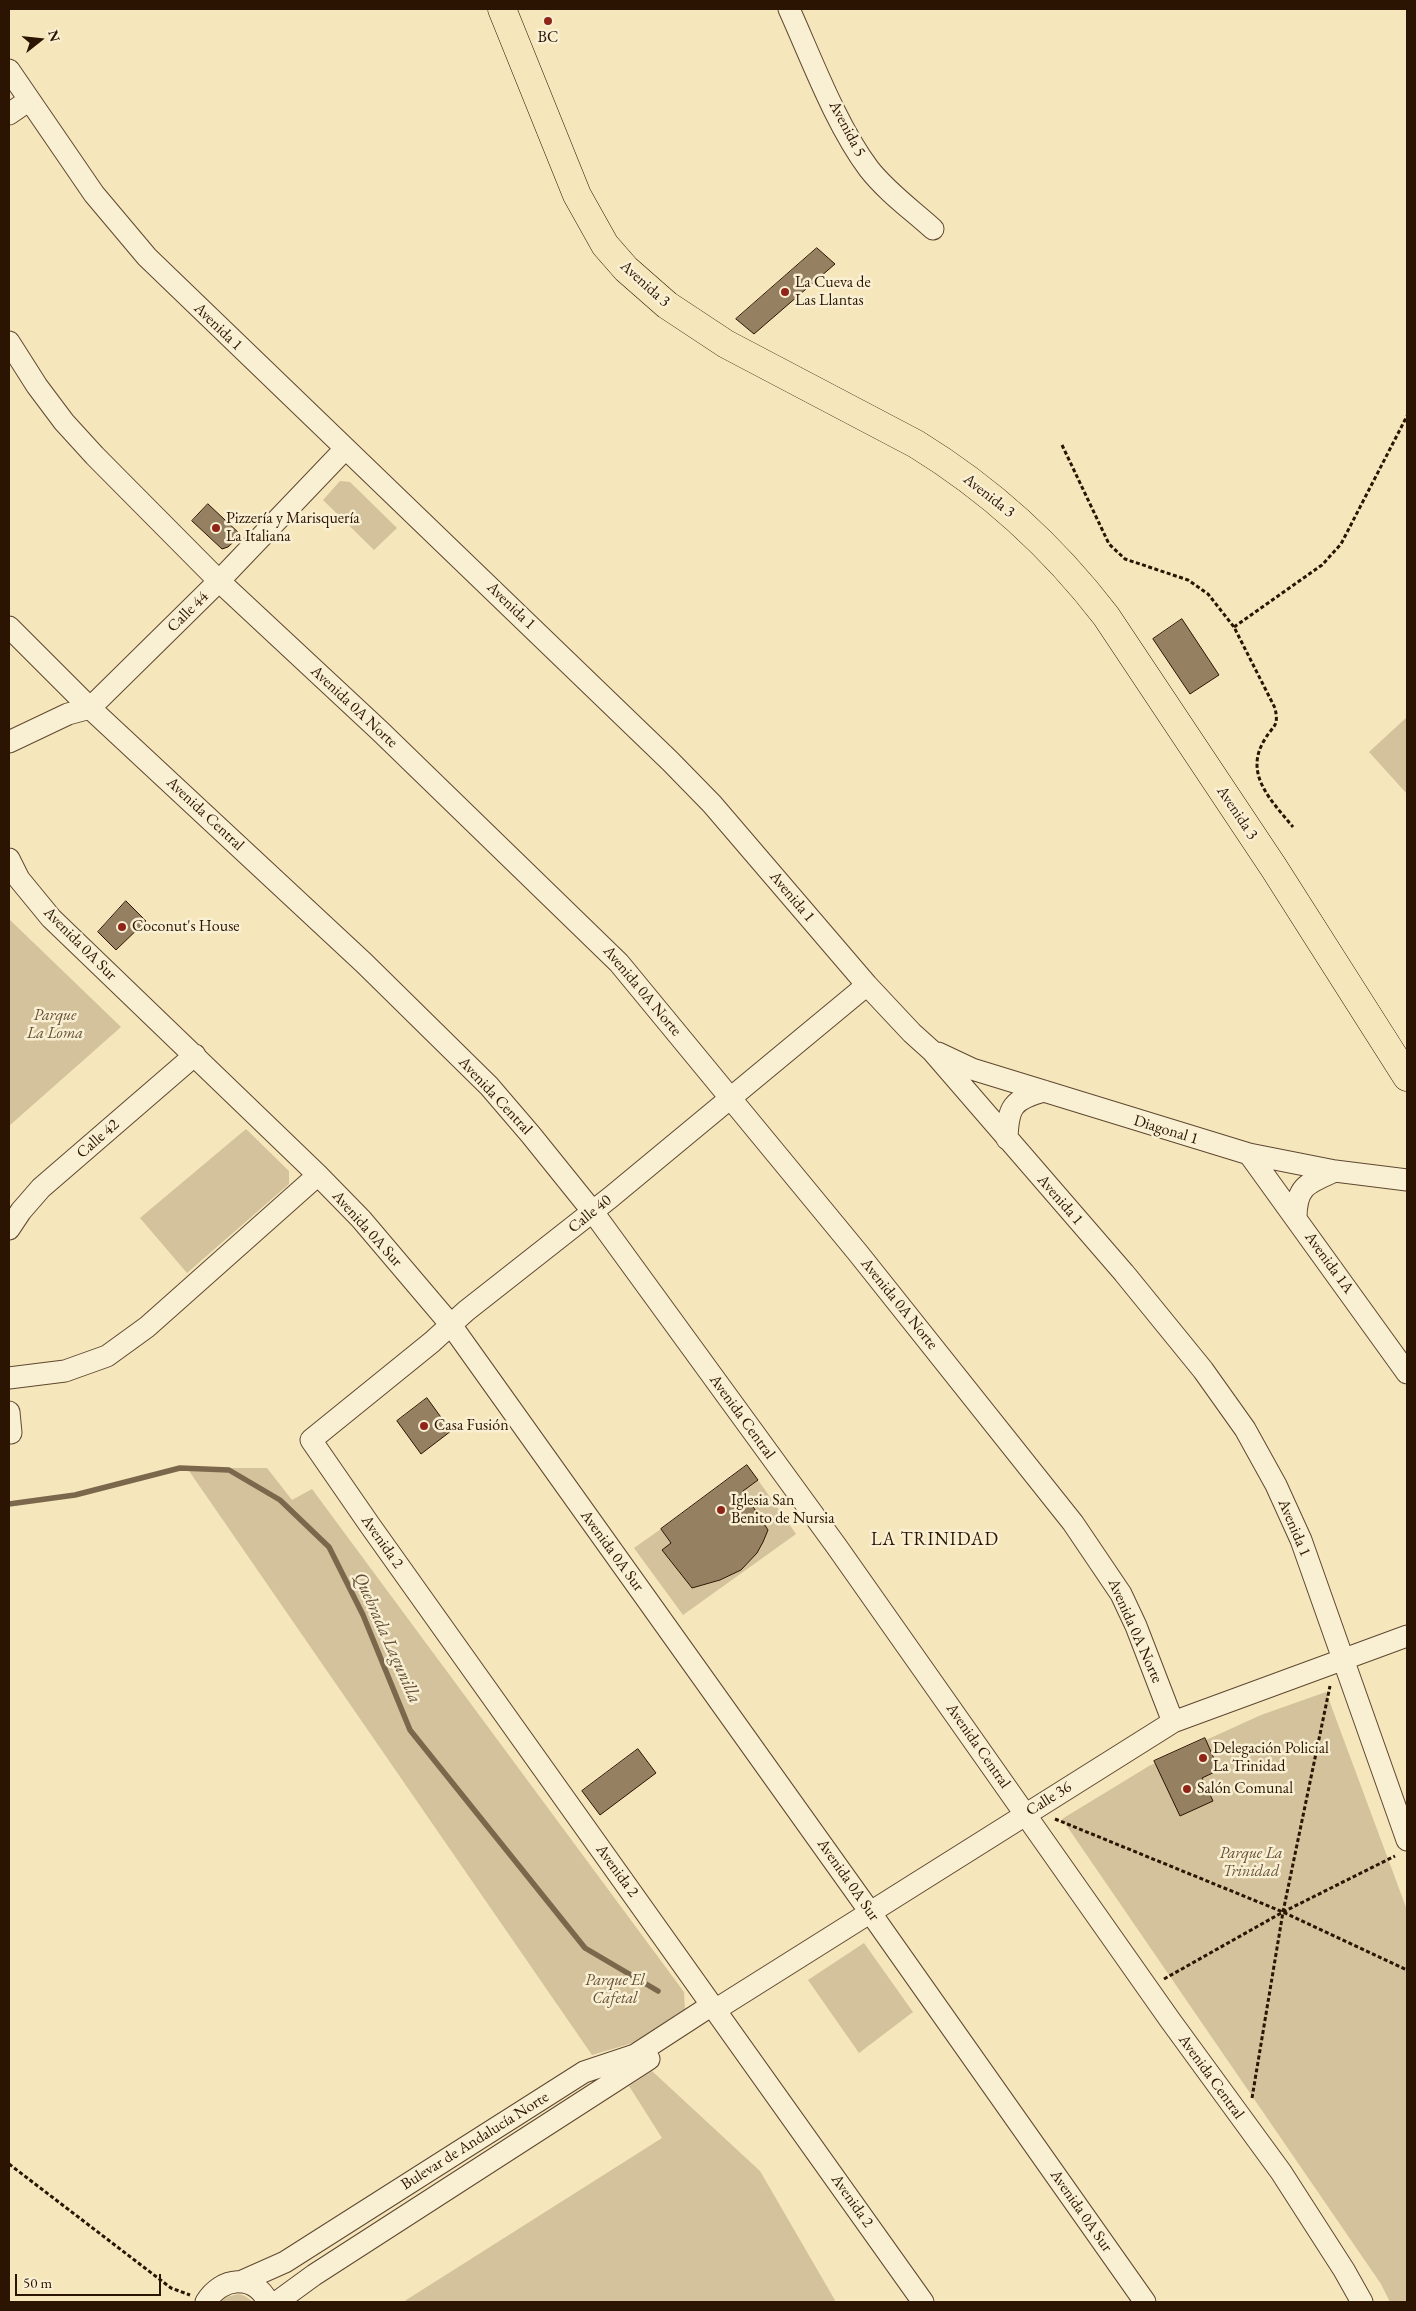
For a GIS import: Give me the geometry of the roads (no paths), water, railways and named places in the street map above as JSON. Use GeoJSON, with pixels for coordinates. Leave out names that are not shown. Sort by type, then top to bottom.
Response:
{"type":"FeatureCollection","features":[{"type":"Feature","properties":{"kind":"main road","name":"Avenida 3"},"geometry":{"type":"LineString","coordinates":[[502,9],[577,195],[590,220],[626,269],[668,305],[726,344],[916,444],[945,462],[1013,514],[1080,581],[1106,616],[1274,868],[1407,1077]]}},
{"type":"Feature","properties":{"kind":"street","name":"Avenida 5"},"geometry":{"type":"LineString","coordinates":[[789,9],[826,90],[858,153],[889,191],[934,229]]}},
{"type":"Feature","properties":{"kind":"street","name":"Avenida 1"},"geometry":{"type":"LineString","coordinates":[[9,70],[28,101],[104,207],[147,257],[345,449],[581,673],[712,804],[867,985],[912,1034],[932,1051],[1124,1273],[1198,1363],[1245,1429],[1276,1485],[1301,1540],[1343,1659],[1401,1848]]}},
{"type":"Feature","properties":{"kind":"street"},"geometry":{"type":"LineString","coordinates":[[9,114],[28,101]]}},
{"type":"Feature","properties":{"kind":"street","name":"Avenida 0A Norte"},"geometry":{"type":"LineString","coordinates":[[9,342],[37,386],[64,422],[95,456],[219,581],[380,731],[619,962],[877,1276],[1073,1523],[1104,1566],[1121,1594],[1136,1626],[1173,1722]]}},
{"type":"Feature","properties":{"kind":"street","name":"Calle 44"},"geometry":{"type":"LineString","coordinates":[[9,742],[68,714],[90,708],[219,581],[345,449]]}},
{"type":"Feature","properties":{"kind":"street","name":"Avenida Central"},"geometry":{"type":"LineString","coordinates":[[9,627],[90,708],[364,963],[489,1086],[532,1135],[593,1212],[837,1547],[1170,2020],[1281,2172],[1344,2270],[1362,2302]]}},
{"type":"Feature","properties":{"kind":"street","name":"Avenida 0A Sur"},"geometry":{"type":"LineString","coordinates":[[9,859],[19,879],[51,918],[318,1175],[361,1219],[450,1325],[870,1912],[1144,2302]]}},
{"type":"Feature","properties":{"kind":"street","name":"Calle 40"},"geometry":{"type":"LineString","coordinates":[[311,1440],[450,1325],[593,1212],[867,985]]}},
{"type":"Feature","properties":{"kind":"street","name":"Diagonal 1"},"geometry":{"type":"LineString","coordinates":[[932,1051],[972,1068],[1249,1154],[1335,1171],[1407,1180]]}},
{"type":"Feature","properties":{"kind":"street","name":"Calle 42"},"geometry":{"type":"LineString","coordinates":[[9,1230],[21,1211],[41,1188],[195,1055]]}},
{"type":"Feature","properties":{"kind":"street"},"geometry":{"type":"LineString","coordinates":[[1007,1139],[1009,1113],[1013,1106],[1019,1100],[1044,1091]]}},
{"type":"Feature","properties":{"kind":"street","name":"Avenida 1A"},"geometry":{"type":"LineString","coordinates":[[1249,1154],[1407,1373]]}},
{"type":"Feature","properties":{"kind":"street"},"geometry":{"type":"LineString","coordinates":[[1296,1218],[1297,1198],[1300,1191],[1314,1180],[1335,1171]]}},
{"type":"Feature","properties":{"kind":"street"},"geometry":{"type":"LineString","coordinates":[[9,1378],[65,1371],[107,1356],[147,1327],[318,1175]]}},
{"type":"Feature","properties":{"kind":"street"},"geometry":{"type":"LineString","coordinates":[[9,1412],[11,1433]]}},
{"type":"Feature","properties":{"kind":"street","name":"Avenida 2"},"geometry":{"type":"LineString","coordinates":[[311,1440],[923,2302]]}},
{"type":"Feature","properties":{"kind":"street","name":"Calle 36"},"geometry":{"type":"LineString","coordinates":[[715,2010],[1173,1722],[1407,1636]]}},
{"type":"Feature","properties":{"kind":"street","name":"Bulevar de Andalucía Norte"},"geometry":{"type":"LineString","coordinates":[[206,2302],[220,2286],[230,2282],[240,2282],[285,2262],[584,2072],[635,2055],[715,2010]]}},
{"type":"Feature","properties":{"kind":"street","name":"Bulevar de Andalucía Norte"},"geometry":{"type":"LineString","coordinates":[[277,2302],[314,2275],[715,2010]]}},
{"type":"Feature","properties":{"kind":"street"},"geometry":{"type":"LineString","coordinates":[[240,2282],[256,2287],[268,2302]]}},
{"type":"Feature","properties":{"kind":"waterway","name":"Quebrada Lagunilla"},"geometry":{"type":"LineString","coordinates":[[9,1504],[75,1495],[180,1468],[229,1470],[280,1500],[329,1547],[363,1615],[410,1730],[585,1948],[658,1991]]}},
{"type":"Feature","properties":{"kind":"place","name":"BC"},"geometry":{"type":"Point","coordinates":[548,21]}},
{"type":"Feature","properties":{"kind":"place","name":"La Cueva de Las Llantas"},"geometry":{"type":"Point","coordinates":[785,292]}},
{"type":"Feature","properties":{"kind":"place","name":"Pizzería y Marisquería La Italiana"},"geometry":{"type":"Point","coordinates":[216,528]}},
{"type":"Feature","properties":{"kind":"place","name":"Coconut's House"},"geometry":{"type":"Point","coordinates":[122,927]}},
{"type":"Feature","properties":{"kind":"place","name":"Casa Fusión"},"geometry":{"type":"Point","coordinates":[424,1426]}},
{"type":"Feature","properties":{"kind":"place","name":"Iglesia San Benito de Nursia"},"geometry":{"type":"Point","coordinates":[721,1510]}},
{"type":"Feature","properties":{"kind":"place","name":"Delegación Policial La Trinidad"},"geometry":{"type":"Point","coordinates":[1203,1758]}},
{"type":"Feature","properties":{"kind":"place","name":"Salón Comunal"},"geometry":{"type":"Point","coordinates":[1187,1789]}},
{"type":"Feature","properties":{"kind":"district","name":"LA TRINIDAD"},"geometry":{"type":"Point","coordinates":[935,1540]}},
{"type":"Feature","properties":{"kind":"park label","name":"Parque La Loma"},"geometry":{"type":"Point","coordinates":[55,1025]}},
{"type":"Feature","properties":{"kind":"park label","name":"Parque La Trinidad"},"geometry":{"type":"Point","coordinates":[1251,1863]}},
{"type":"Feature","properties":{"kind":"park label","name":"Parque El Cafetal"},"geometry":{"type":"Point","coordinates":[615,1990]}}]}
